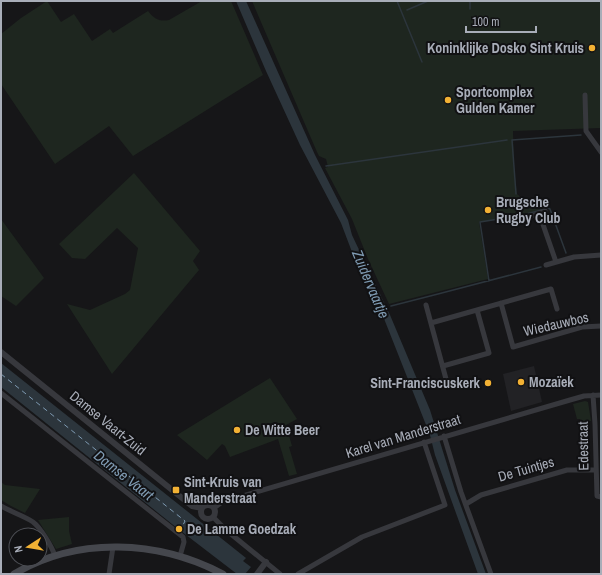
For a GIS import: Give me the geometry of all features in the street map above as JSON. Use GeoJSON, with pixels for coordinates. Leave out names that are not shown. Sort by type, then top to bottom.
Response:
{"type":"FeatureCollection","features":[{"type":"Feature","properties":{"kind":"main road"},"geometry":{"type":"LineString","coordinates":[[14,574],[55,556],[84,549],[112,547],[152,549],[180,556],[223,574]]}},
{"type":"Feature","properties":{"kind":"street"},"geometry":{"type":"LineString","coordinates":[[585,95],[586,131],[601,152]]}},
{"type":"Feature","properties":{"kind":"street"},"geometry":{"type":"LineString","coordinates":[[532,216],[542,212],[556,262]]}},
{"type":"Feature","properties":{"kind":"street"},"geometry":{"type":"LineString","coordinates":[[546,265],[582,256],[601,255]]}},
{"type":"Feature","properties":{"kind":"street","name":"Wiedauwbos"},"geometry":{"type":"LineString","coordinates":[[431,323],[551,289],[556,309]]}},
{"type":"Feature","properties":{"kind":"street","name":"Wiedauwbos"},"geometry":{"type":"LineString","coordinates":[[501,303],[513,347],[582,327],[601,326]]}},
{"type":"Feature","properties":{"kind":"street"},"geometry":{"type":"LineString","coordinates":[[426,306],[446,379]]}},
{"type":"Feature","properties":{"kind":"street"},"geometry":{"type":"LineString","coordinates":[[443,366],[489,353],[477,310]]}},
{"type":"Feature","properties":{"kind":"street","name":"Damse Vaart-Zuid"},"geometry":{"type":"LineString","coordinates":[[1,352],[192,506],[202,508]]}},
{"type":"Feature","properties":{"kind":"street"},"geometry":{"type":"LineString","coordinates":[[1,392],[182,537],[184,542],[180,556]]}},
{"type":"Feature","properties":{"kind":"street","name":"Karel van Manderstraat"},"geometry":{"type":"LineString","coordinates":[[214,508],[222,502],[426,441],[570,400],[593,395],[601,395]]}},
{"type":"Feature","properties":{"kind":"street","name":"Edestraat"},"geometry":{"type":"LineString","coordinates":[[593,395],[596,470],[599,497]]}},
{"type":"Feature","properties":{"kind":"street"},"geometry":{"type":"LineString","coordinates":[[444,436],[454,473],[491,574]]}},
{"type":"Feature","properties":{"kind":"street"},"geometry":{"type":"LineString","coordinates":[[298,574],[362,537],[445,505],[426,441]]}},
{"type":"Feature","properties":{"kind":"street","name":"De Tuintjes"},"geometry":{"type":"LineString","coordinates":[[466,504],[481,495],[567,470],[596,470]]}},
{"type":"Feature","properties":{"kind":"street"},"geometry":{"type":"LineString","coordinates":[[208,505],[214,508],[215,512],[213,517],[205,517],[202,514],[202,508],[208,505]]}},
{"type":"Feature","properties":{"kind":"street"},"geometry":{"type":"LineString","coordinates":[[1,506],[32,521],[37,525],[52,548],[55,556]]}},
{"type":"Feature","properties":{"kind":"street"},"geometry":{"type":"LineString","coordinates":[[213,517],[226,530],[280,574]]}},
{"type":"Feature","properties":{"kind":"street"},"geometry":{"type":"LineString","coordinates":[[110,574],[112,547]]}},
{"type":"Feature","properties":{"kind":"street"},"geometry":{"type":"LineString","coordinates":[[256,574],[266,562]]}},
{"type":"Feature","properties":{"kind":"shaded area"},"geometry":{"type":"Polygon","coordinates":[[[47,1],[61,22],[74,14],[92,41],[110,29],[113,33],[148,11],[157,19],[166,21],[202,1],[231,1],[263,75],[133,156],[109,126],[55,164],[1,84],[1,34],[21,18],[47,1]]]}},
{"type":"Feature","properties":{"kind":"shaded area","name":"Sportcomplex Gulden Kamer"},"geometry":{"type":"Polygon","coordinates":[[[252,1],[601,1],[601,128],[513,131],[514,168],[517,194],[530,205],[548,207],[523,215],[479,222],[488,279],[389,304],[368,259],[352,219],[325,168],[328,167],[326,159],[319,156],[317,152],[252,1]]]}},
{"type":"Feature","properties":{"kind":"shaded area"},"geometry":{"type":"Polygon","coordinates":[[[134,173],[200,251],[193,261],[199,270],[112,374],[67,304],[90,310],[125,294],[130,290],[138,248],[117,228],[85,259],[72,258],[59,244],[134,173]]]}},
{"type":"Feature","properties":{"kind":"shaded area"},"geometry":{"type":"Polygon","coordinates":[[[1,219],[44,278],[16,306],[1,296],[1,219]]]}},
{"type":"Feature","properties":{"kind":"shaded area","name":"Mozaïek"},"geometry":{"type":"Polygon","coordinates":[[[534,366],[542,402],[511,411],[503,374],[534,366]]]}},
{"type":"Feature","properties":{"kind":"shaded area","name":"De Witte Beer"},"geometry":{"type":"Polygon","coordinates":[[[270,378],[297,419],[286,425],[292,446],[289,447],[297,474],[289,476],[278,439],[230,457],[225,446],[222,444],[207,460],[177,435],[270,378]]]}},
{"type":"Feature","properties":{"kind":"shaded area"},"geometry":{"type":"Polygon","coordinates":[[[585,401],[588,402],[591,421],[581,422],[580,419],[577,419],[573,404],[585,401]]]}},
{"type":"Feature","properties":{"kind":"shaded area"},"geometry":{"type":"Polygon","coordinates":[[[1,482],[5,485],[40,489],[25,513],[1,500],[1,482]]]}},
{"type":"Feature","properties":{"kind":"shaded area"},"geometry":{"type":"Polygon","coordinates":[[[69,517],[69,531],[72,544],[56,549],[48,536],[48,527],[42,527],[38,520],[69,517]]]}},
{"type":"Feature","properties":{"kind":"water","name":"Zuidervaartje"},"geometry":{"type":"Polygon","coordinates":[[[236,1],[246,1],[315,155],[348,220],[352,235],[390,315],[430,410],[455,490],[486,574],[478,574],[435,455],[430,435],[381,311],[352,252],[341,223],[300,145],[236,1]]]}},
{"type":"Feature","properties":{"kind":"water","name":"Damse Vaart"},"geometry":{"type":"Polygon","coordinates":[[[1,363],[246,558],[243,561],[251,567],[245,574],[237,574],[177,528],[1,387],[1,363]]]}},
{"type":"Feature","properties":{"kind":"waterway"},"geometry":{"type":"LineString","coordinates":[[397,1],[422,62]]}},
{"type":"Feature","properties":{"kind":"waterway"},"geometry":{"type":"LineString","coordinates":[[407,10],[428,1]]}},
{"type":"Feature","properties":{"kind":"waterway"},"geometry":{"type":"LineString","coordinates":[[470,1],[470,9]]}},
{"type":"Feature","properties":{"kind":"waterway"},"geometry":{"type":"LineString","coordinates":[[516,194],[512,140],[581,135]]}},
{"type":"Feature","properties":{"kind":"waterway"},"geometry":{"type":"LineString","coordinates":[[326,166],[507,140]]}},
{"type":"Feature","properties":{"kind":"waterway"},"geometry":{"type":"LineString","coordinates":[[489,281],[480,222],[523,215],[548,208],[550,209],[566,253]]}},
{"type":"Feature","properties":{"kind":"waterway","name":"Zuidervaartje"},"geometry":{"type":"LineString","coordinates":[[391,306],[541,267]]}},
{"type":"Feature","properties":{"kind":"ferry route"},"geometry":{"type":"LineString","coordinates":[[1,374],[185,521],[181,529]]}},
{"type":"Feature","properties":{"kind":"place","name":"Koninklijke Dosko Sint Kruis"},"geometry":{"type":"Point","coordinates":[592,48]}},
{"type":"Feature","properties":{"kind":"place","name":"Sportcomplex Gulden Kamer"},"geometry":{"type":"Point","coordinates":[448,100]}},
{"type":"Feature","properties":{"kind":"place","name":"Brugsche Rugby Club"},"geometry":{"type":"Point","coordinates":[488,210]}},
{"type":"Feature","properties":{"kind":"place","name":"Mozaïek"},"geometry":{"type":"Point","coordinates":[521,382]}},
{"type":"Feature","properties":{"kind":"place","name":"Sint-Franciscuskerk"},"geometry":{"type":"Point","coordinates":[488,383]}},
{"type":"Feature","properties":{"kind":"place","name":"De Witte Beer"},"geometry":{"type":"Point","coordinates":[237,430]}},
{"type":"Feature","properties":{"kind":"place","name":"Sint-Kruis van Manderstraat"},"geometry":{"type":"Point","coordinates":[176,490]}},
{"type":"Feature","properties":{"kind":"place","name":"De Lamme Goedzak"},"geometry":{"type":"Point","coordinates":[179,529]}}]}
